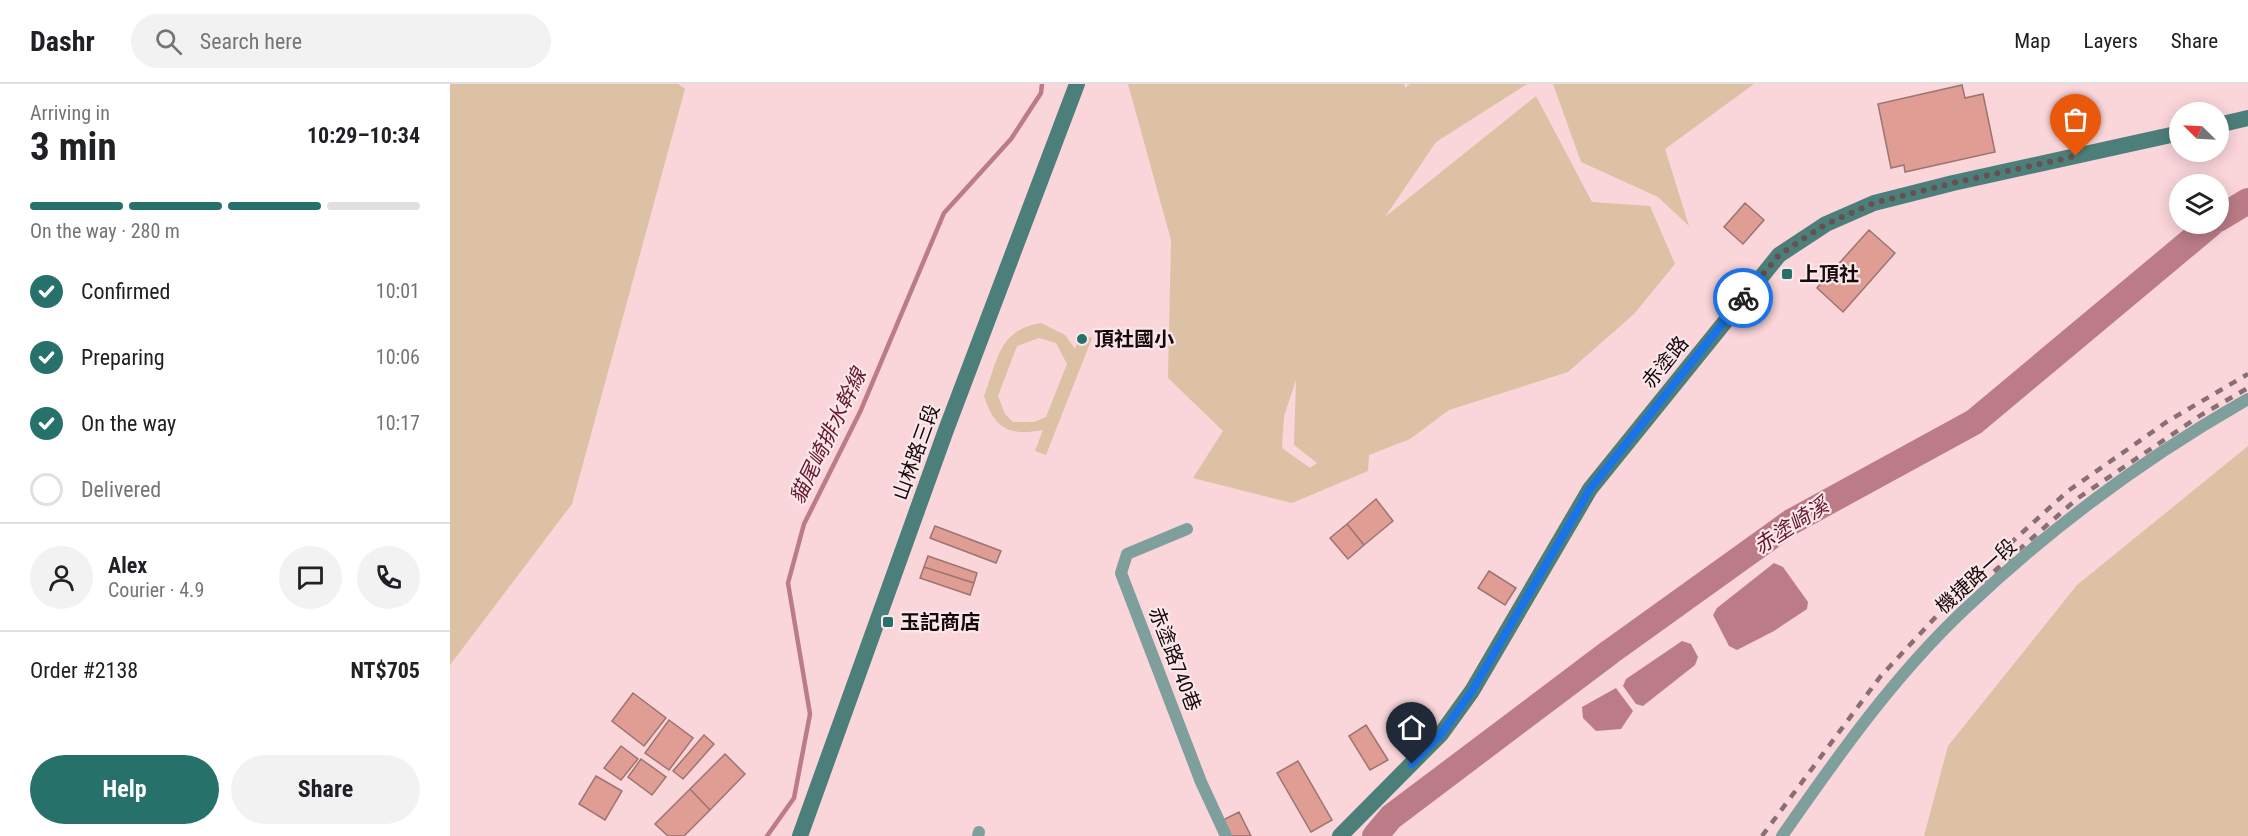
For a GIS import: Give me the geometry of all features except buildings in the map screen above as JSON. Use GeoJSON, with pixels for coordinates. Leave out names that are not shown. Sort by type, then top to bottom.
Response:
{"type":"FeatureCollection","features":[{"type":"Feature","properties":{"kind":"street","name":"山林路三段"},"geometry":{"type":"LineString","coordinates":[[800,836],[942,441],[1077,84]]}},
{"type":"Feature","properties":{"kind":"street"},"geometry":{"type":"LineString","coordinates":[[2229,122],[2248,118]]}},
{"type":"Feature","properties":{"kind":"street","name":"赤塗路"},"geometry":{"type":"LineString","coordinates":[[1340,836],[1441,734],[1472,691],[1590,489],[1779,255],[1826,224],[1874,203],[1953,183],[2169,135]]}},
{"type":"Feature","properties":{"kind":"street","name":"機捷路一段"},"geometry":{"type":"LineString","coordinates":[[1782,836],[1830,767],[1892,688],[1963,610],[2078,512],[2214,418],[2248,399]]}},
{"type":"Feature","properties":{"kind":"street","name":"赤塗路740巷"},"geometry":{"type":"LineString","coordinates":[[1187,529],[1127,554],[1121,573],[1197,771],[1226,836]]}},
{"type":"Feature","properties":{"kind":"shaded area"},"geometry":{"type":"Polygon","coordinates":[[[450,84],[678,84],[685,89],[572,504],[450,665],[450,84]]]}},
{"type":"Feature","properties":{"kind":"shaded area"},"geometry":{"type":"Polygon","coordinates":[[[1128,84],[1404,84],[1405,88],[1410,84],[1527,84],[1436,142],[1385,217],[1536,96],[1592,202],[1650,206],[1675,264],[1634,314],[1568,372],[1449,410],[1410,439],[1369,455],[1368,471],[1292,503],[1193,478],[1223,431],[1168,378],[1171,240],[1128,84]],[[1296,380],[1284,416],[1282,448],[1310,468],[1317,463],[1294,445],[1296,380]]]}},
{"type":"Feature","properties":{"kind":"shaded area"},"geometry":{"type":"Polygon","coordinates":[[[1553,84],[1754,84],[1665,149],[1689,226],[1658,197],[1581,162],[1553,84]]]}},
{"type":"Feature","properties":{"kind":"shaded area"},"geometry":{"type":"Polygon","coordinates":[[[1041,323],[1065,335],[1075,349],[1082,334],[1092,338],[1046,455],[1035,451],[1043,430],[1021,432],[1005,428],[993,416],[984,396],[1002,349],[1016,332],[1041,323]],[[1039,338],[1017,346],[998,396],[1005,414],[1013,422],[1034,422],[1046,417],[1067,364],[1056,343],[1039,338]]]}},
{"type":"Feature","properties":{"kind":"shaded area"},"geometry":{"type":"Polygon","coordinates":[[[2248,446],[2248,836],[1924,836],[1948,746],[2077,585],[2248,446]]]}},
{"type":"Feature","properties":{"kind":"shaded area"},"geometry":{"type":"Polygon","coordinates":[[[1774,563],[1783,567],[1808,602],[1807,609],[1774,631],[1737,650],[1729,646],[1713,615],[1717,608],[1774,563]]]}},
{"type":"Feature","properties":{"kind":"shaded area"},"geometry":{"type":"Polygon","coordinates":[[[1682,641],[1691,644],[1698,657],[1695,665],[1643,706],[1636,704],[1623,686],[1626,679],[1682,641]]]}},
{"type":"Feature","properties":{"kind":"shaded area"},"geometry":{"type":"Polygon","coordinates":[[[1616,688],[1633,711],[1621,729],[1596,731],[1583,718],[1582,707],[1616,688]]]}},
{"type":"Feature","properties":{"kind":"waterway","name":"貓尾崎排水幹線"},"geometry":{"type":"LineString","coordinates":[[767,836],[794,798],[810,714],[788,583],[804,524],[860,412],[944,213],[1011,139],[1041,93],[1042,84]]}},
{"type":"Feature","properties":{"kind":"waterway","name":"赤塗崎溪"},"geometry":{"type":"LineString","coordinates":[[2229,212],[2248,201]]}},
{"type":"Feature","properties":{"kind":"waterway","name":"赤塗崎溪"},"geometry":{"type":"LineString","coordinates":[[1375,836],[1391,817],[1610,652],[1791,522],[1974,422],[2199,234]]}},
{"type":"Feature","properties":{"kind":"railway"},"geometry":{"type":"LineString","coordinates":[[1762,836],[1880,677],[1970,580],[2068,491],[2168,421],[2248,374]]}},
{"type":"Feature","properties":{"kind":"railway"},"geometry":{"type":"LineString","coordinates":[[1982,582],[2078,498],[2201,415],[2248,388]]}},
{"type":"Feature","properties":{"kind":"way so far"},"geometry":{"type":"LineString","coordinates":[[1743,298],[1779,255],[1826,224],[1874,203],[2076,156]]}},
{"type":"Feature","properties":{"kind":"place","name":"上頂社"},"geometry":{"type":"Point","coordinates":[1787,274]}},
{"type":"Feature","properties":{"kind":"place","name":"頂社國小"},"geometry":{"type":"Point","coordinates":[1082,339]}},
{"type":"Feature","properties":{"kind":"place","name":"玉記商店"},"geometry":{"type":"Point","coordinates":[888,622]}},
{"type":"Feature","properties":{"kind":"route"},"geometry":{"type":"LineString","coordinates":[[1412,764],[1441,734],[1472,691],[1590,489],[1743,298]]}}]}
